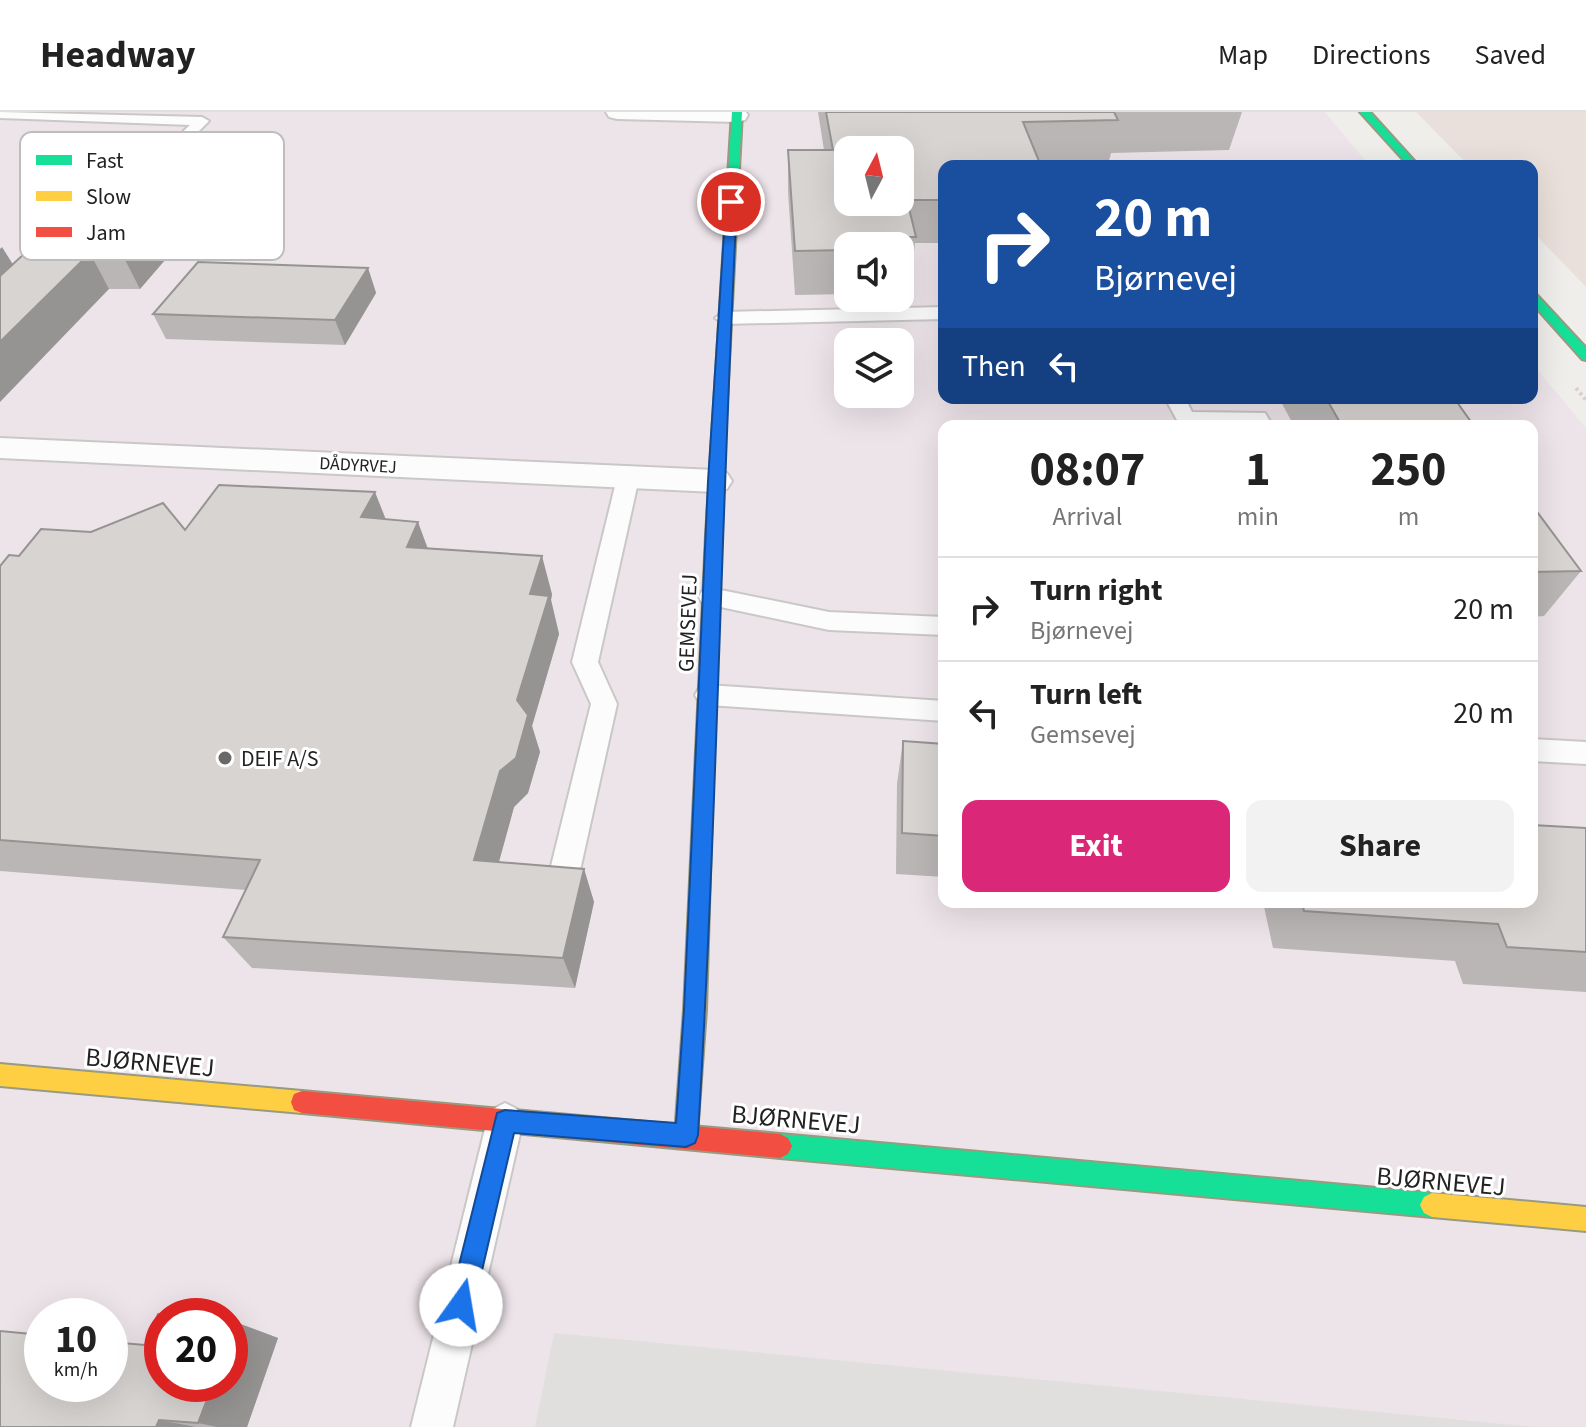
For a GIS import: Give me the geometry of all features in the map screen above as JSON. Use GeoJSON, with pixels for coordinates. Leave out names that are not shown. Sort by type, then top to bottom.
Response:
{"type":"FeatureCollection","features":[{"type":"Feature","properties":{"kind":"street"},"geometry":{"type":"LineString","coordinates":[[617,112],[737,114]]}},
{"type":"Feature","properties":{"kind":"street"},"geometry":{"type":"LineString","coordinates":[[1365,112],[1409,160]]}},
{"type":"Feature","properties":{"kind":"street","name":"GEMSEVEJ"},"geometry":{"type":"LineString","coordinates":[[686,1135],[708,695],[715,481],[737,114]]}},
{"type":"Feature","properties":{"kind":"street"},"geometry":{"type":"LineString","coordinates":[[1538,303],[1586,356]]}},
{"type":"Feature","properties":{"kind":"street","name":"DÅDYRVEJ"},"geometry":{"type":"LineString","coordinates":[[0,448],[715,481]]}},
{"type":"Feature","properties":{"kind":"street","name":"BJØRNEVEJ"},"geometry":{"type":"LineString","coordinates":[[0,1075],[1586,1219]]}},
{"type":"Feature","properties":{"kind":"lane"},"geometry":{"type":"LineString","coordinates":[[0,114],[206,116]]}},
{"type":"Feature","properties":{"kind":"lane"},"geometry":{"type":"LineString","coordinates":[[190,132],[206,116]]}},
{"type":"Feature","properties":{"kind":"lane"},"geometry":{"type":"LineString","coordinates":[[724,318],[938,313]]}},
{"type":"Feature","properties":{"kind":"lane"},"geometry":{"type":"LineString","coordinates":[[1178,404],[1185,418],[1258,417],[1260,420]]}},
{"type":"Feature","properties":{"kind":"lane"},"geometry":{"type":"LineString","coordinates":[[566,866],[604,704],[585,662],[628,478]]}},
{"type":"Feature","properties":{"kind":"lane"},"geometry":{"type":"LineString","coordinates":[[711,597],[829,621],[938,626]]}},
{"type":"Feature","properties":{"kind":"lane"},"geometry":{"type":"LineString","coordinates":[[708,695],[938,711]]}},
{"type":"Feature","properties":{"kind":"lane"},"geometry":{"type":"LineString","coordinates":[[1538,750],[1586,753]]}},
{"type":"Feature","properties":{"kind":"lane"},"geometry":{"type":"LineString","coordinates":[[432,1427],[505,1121]]}},
{"type":"Feature","properties":{"kind":"shaded area"},"geometry":{"type":"Polygon","coordinates":[[[0,112],[1325,112],[1365,160],[938,160],[938,404],[1538,404],[1538,370],[1586,428],[1586,1427],[0,1427],[0,112]]]}},
{"type":"Feature","properties":{"kind":"shaded area"},"geometry":{"type":"Polygon","coordinates":[[[1416,112],[1586,112],[1586,287],[1538,237],[1538,160],[1463,160],[1416,112]]]}},
{"type":"Feature","properties":{"kind":"shaded area"},"geometry":{"type":"Polygon","coordinates":[[[554,1333],[1535,1427],[535,1427],[554,1333]]]}},
{"type":"Feature","properties":{"kind":"building"},"geometry":{"type":"Polygon","coordinates":[[[826,112],[1114,112],[1118,120],[1023,122],[1039,160],[938,160],[938,200],[914,200],[914,136],[834,136],[834,216],[911,216],[916,237],[914,232],[834,232],[834,250],[795,251],[788,150],[833,150],[826,112]]]}},
{"type":"Feature","properties":{"kind":"building"},"geometry":{"type":"Polygon","coordinates":[[[20,258],[83,260],[0,342],[0,276],[20,258]]]}},
{"type":"Feature","properties":{"kind":"building"},"geometry":{"type":"Polygon","coordinates":[[[198,262],[368,268],[335,320],[153,314],[198,262]]]}},
{"type":"Feature","properties":{"kind":"building"},"geometry":{"type":"Polygon","coordinates":[[[1329,404],[1458,404],[1470,420],[1339,420],[1329,404]]]}},
{"type":"Feature","properties":{"kind":"building","name":"DEIF A/S"},"geometry":{"type":"Polygon","coordinates":[[[219,485],[375,492],[361,517],[418,522],[407,547],[542,556],[530,594],[549,596],[517,700],[528,715],[516,758],[500,771],[474,860],[584,869],[563,958],[223,937],[260,860],[0,840],[0,566],[9,555],[19,556],[41,529],[91,532],[163,503],[185,530],[219,485]]]}},
{"type":"Feature","properties":{"kind":"building"},"geometry":{"type":"Polygon","coordinates":[[[1538,513],[1581,571],[1538,572],[1538,513]]]}},
{"type":"Feature","properties":{"kind":"building"},"geometry":{"type":"Polygon","coordinates":[[[903,741],[938,744],[938,836],[902,833],[903,741]]]}},
{"type":"Feature","properties":{"kind":"building"},"geometry":{"type":"Polygon","coordinates":[[[1538,825],[1586,828],[1586,952],[1507,947],[1498,924],[1304,911],[1303,908],[1538,908],[1538,825]]]}},
{"type":"Feature","properties":{"kind":"building"},"geometry":{"type":"Polygon","coordinates":[[[0,1331],[24,1333],[24,1402],[128,1402],[128,1344],[144,1345],[144,1402],[206,1402],[198,1423],[159,1420],[156,1427],[0,1427],[0,1331]]]}},
{"type":"Feature","properties":{"kind":"traffic: fast"},"geometry":{"type":"LineString","coordinates":[[713,535],[737,112]]}},
{"type":"Feature","properties":{"kind":"traffic: fast"},"geometry":{"type":"LineString","coordinates":[[1365,112],[1409,160]]}},
{"type":"Feature","properties":{"kind":"traffic: fast"},"geometry":{"type":"LineString","coordinates":[[1538,303],[1586,356]]}},
{"type":"Feature","properties":{"kind":"traffic: fast"},"geometry":{"type":"LineString","coordinates":[[780,1146],[1432,1205]]}},
{"type":"Feature","properties":{"kind":"traffic: slow"},"geometry":{"type":"LineString","coordinates":[[686,1135],[695,1010],[713,535]]}},
{"type":"Feature","properties":{"kind":"traffic: slow"},"geometry":{"type":"LineString","coordinates":[[0,1075],[302,1102]]}},
{"type":"Feature","properties":{"kind":"traffic: slow"},"geometry":{"type":"LineString","coordinates":[[1432,1205],[1586,1219]]}},
{"type":"Feature","properties":{"kind":"traffic: jam"},"geometry":{"type":"LineString","coordinates":[[302,1102],[780,1146]]}},
{"type":"Feature","properties":{"kind":"place","name":"DEIF A/S"},"geometry":{"type":"Point","coordinates":[225,758]}},
{"type":"Feature","properties":{"kind":"route"},"geometry":{"type":"LineString","coordinates":[[461,1305],[505,1121],[686,1135],[695,1010],[715,481],[731,202]]}}]}
